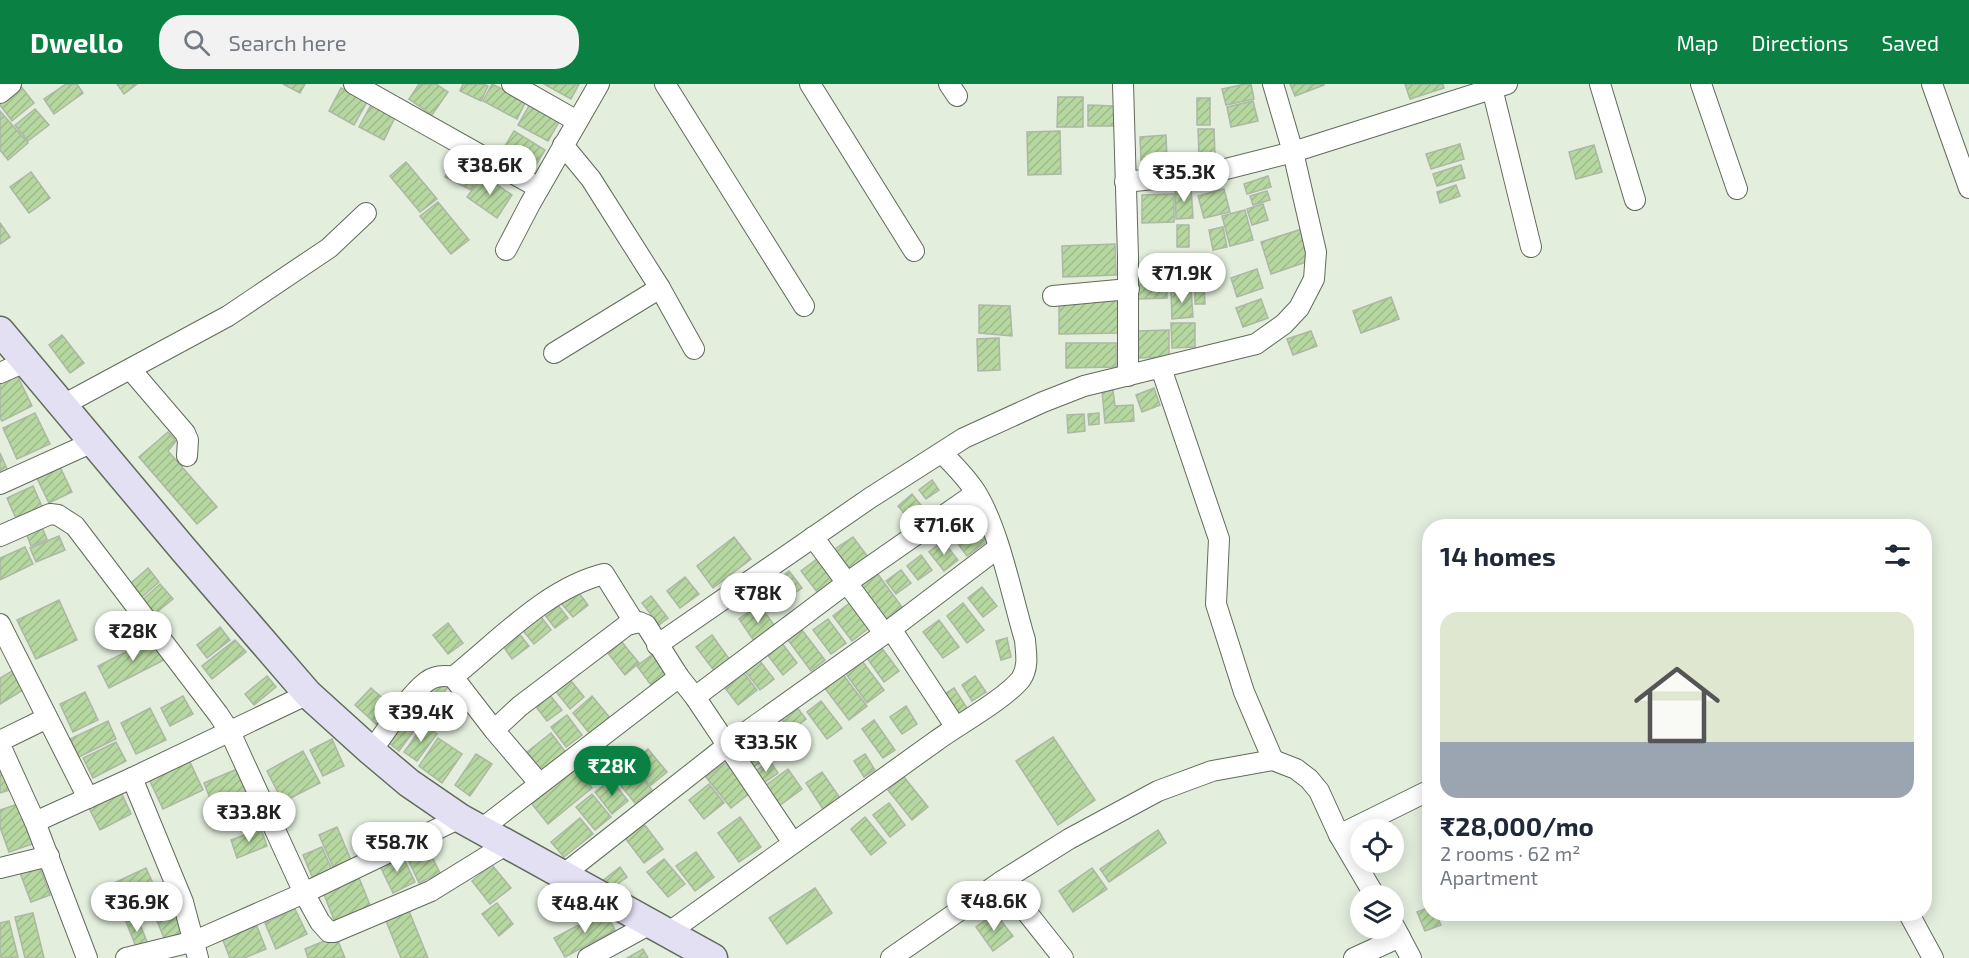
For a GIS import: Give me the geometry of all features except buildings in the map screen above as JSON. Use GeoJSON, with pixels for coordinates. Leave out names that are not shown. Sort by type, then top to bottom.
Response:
{"type":"FeatureCollection","features":[{"type":"Feature","properties":{"kind":"street"},"geometry":{"type":"LineString","coordinates":[[0,93],[11,84]]}},
{"type":"Feature","properties":{"kind":"street"},"geometry":{"type":"LineString","coordinates":[[354,84],[539,188]]}},
{"type":"Feature","properties":{"kind":"street"},"geometry":{"type":"LineString","coordinates":[[512,84],[577,122]]}},
{"type":"Feature","properties":{"kind":"street"},"geometry":{"type":"LineString","coordinates":[[506,250],[599,84]]}},
{"type":"Feature","properties":{"kind":"street"},"geometry":{"type":"LineString","coordinates":[[665,84],[804,306]]}},
{"type":"Feature","properties":{"kind":"street"},"geometry":{"type":"LineString","coordinates":[[810,84],[914,251]]}},
{"type":"Feature","properties":{"kind":"street"},"geometry":{"type":"LineString","coordinates":[[1124,84],[1129,290],[1128,376]]}},
{"type":"Feature","properties":{"kind":"street"},"geometry":{"type":"LineString","coordinates":[[657,645],[813,537],[964,438],[1084,386],[1256,344],[1284,324],[1299,308],[1314,279],[1316,252],[1293,152],[1274,84]]}},
{"type":"Feature","properties":{"kind":"street"},"geometry":{"type":"LineString","coordinates":[[1600,84],[1635,200]]}},
{"type":"Feature","properties":{"kind":"street"},"geometry":{"type":"LineString","coordinates":[[1701,84],[1737,189]]}},
{"type":"Feature","properties":{"kind":"street"},"geometry":{"type":"LineString","coordinates":[[1932,84],[1969,188]]}},
{"type":"Feature","properties":{"kind":"street"},"geometry":{"type":"LineString","coordinates":[[1125,182],[1210,172],[1293,152],[1496,85],[1531,247]]}},
{"type":"Feature","properties":{"kind":"street"},"geometry":{"type":"LineString","coordinates":[[563,145],[591,179],[660,288],[694,349]]}},
{"type":"Feature","properties":{"kind":"street"},"geometry":{"type":"LineString","coordinates":[[63,405],[228,316],[329,248],[366,213]]}},
{"type":"Feature","properties":{"kind":"street"},"geometry":{"type":"LineString","coordinates":[[554,353],[660,288]]}},
{"type":"Feature","properties":{"kind":"street"},"geometry":{"type":"LineString","coordinates":[[1053,296],[1129,290]]}},
{"type":"Feature","properties":{"kind":"street"},"geometry":{"type":"LineString","coordinates":[[0,331],[308,694],[371,751],[409,783],[470,824],[713,958]]}},
{"type":"Feature","properties":{"kind":"street"},"geometry":{"type":"LineString","coordinates":[[0,373],[27,361]]}},
{"type":"Feature","properties":{"kind":"street"},"geometry":{"type":"LineString","coordinates":[[1161,368],[1219,539],[1216,604],[1244,692],[1273,759]]}},
{"type":"Feature","properties":{"kind":"street"},"geometry":{"type":"LineString","coordinates":[[131,370],[185,433],[188,440],[187,456]]}},
{"type":"Feature","properties":{"kind":"street"},"geometry":{"type":"LineString","coordinates":[[0,484],[93,442]]}},
{"type":"Feature","properties":{"kind":"street"},"geometry":{"type":"LineString","coordinates":[[588,958],[660,928],[793,843],[1020,680],[1027,660],[1025,640],[986,513],[976,493],[942,453]]}},
{"type":"Feature","properties":{"kind":"street"},"geometry":{"type":"LineString","coordinates":[[695,697],[848,582],[976,493]]}},
{"type":"Feature","properties":{"kind":"street"},"geometry":{"type":"LineString","coordinates":[[0,536],[50,514],[58,514],[75,526],[200,687],[230,732],[304,893],[329,932],[334,932],[431,891],[507,844]]}},
{"type":"Feature","properties":{"kind":"street"},"geometry":{"type":"LineString","coordinates":[[813,537],[887,631],[955,726]]}},
{"type":"Feature","properties":{"kind":"street"},"geometry":{"type":"LineString","coordinates":[[564,874],[728,745],[998,548]]}},
{"type":"Feature","properties":{"kind":"street"},"geometry":{"type":"LineString","coordinates":[[371,751],[426,682],[436,676],[453,677],[545,601],[591,577],[604,574],[634,622]]}},
{"type":"Feature","properties":{"kind":"street"},"geometry":{"type":"LineString","coordinates":[[494,730],[520,706],[627,625],[639,621],[646,625],[657,645],[728,745],[793,843]]}},
{"type":"Feature","properties":{"kind":"street"},"geometry":{"type":"LineString","coordinates":[[0,624],[88,798]]}},
{"type":"Feature","properties":{"kind":"street"},"geometry":{"type":"LineString","coordinates":[[453,677],[539,783]]}},
{"type":"Feature","properties":{"kind":"street"},"geometry":{"type":"LineString","coordinates":[[126,958],[197,950],[304,893],[470,824],[539,783],[679,677]]}},
{"type":"Feature","properties":{"kind":"street"},"geometry":{"type":"LineString","coordinates":[[35,822],[308,694]]}},
{"type":"Feature","properties":{"kind":"street"},"geometry":{"type":"LineString","coordinates":[[47,718],[0,743],[49,856],[87,958]]}},
{"type":"Feature","properties":{"kind":"street"},"geometry":{"type":"LineString","coordinates":[[891,958],[1002,880],[1069,839],[1158,791],[1212,771],[1273,759],[1296,769],[1319,791],[1339,834],[1369,885]]}},
{"type":"Feature","properties":{"kind":"street"},"geometry":{"type":"LineString","coordinates":[[132,778],[177,885],[197,950]]}},
{"type":"Feature","properties":{"kind":"street"},"geometry":{"type":"LineString","coordinates":[[1339,834],[1422,794]]}},
{"type":"Feature","properties":{"kind":"street"},"geometry":{"type":"LineString","coordinates":[[0,868],[49,856]]}},
{"type":"Feature","properties":{"kind":"street"},"geometry":{"type":"LineString","coordinates":[[1002,880],[1063,958]]}},
{"type":"Feature","properties":{"kind":"street"},"geometry":{"type":"LineString","coordinates":[[1913,921],[1933,958]]}},
{"type":"Feature","properties":{"kind":"street"},"geometry":{"type":"LineString","coordinates":[[1354,958],[1385,939]]}},
{"type":"Feature","properties":{"kind":"street"},"geometry":{"type":"LineString","coordinates":[[1401,939],[1411,958]]}}]}
